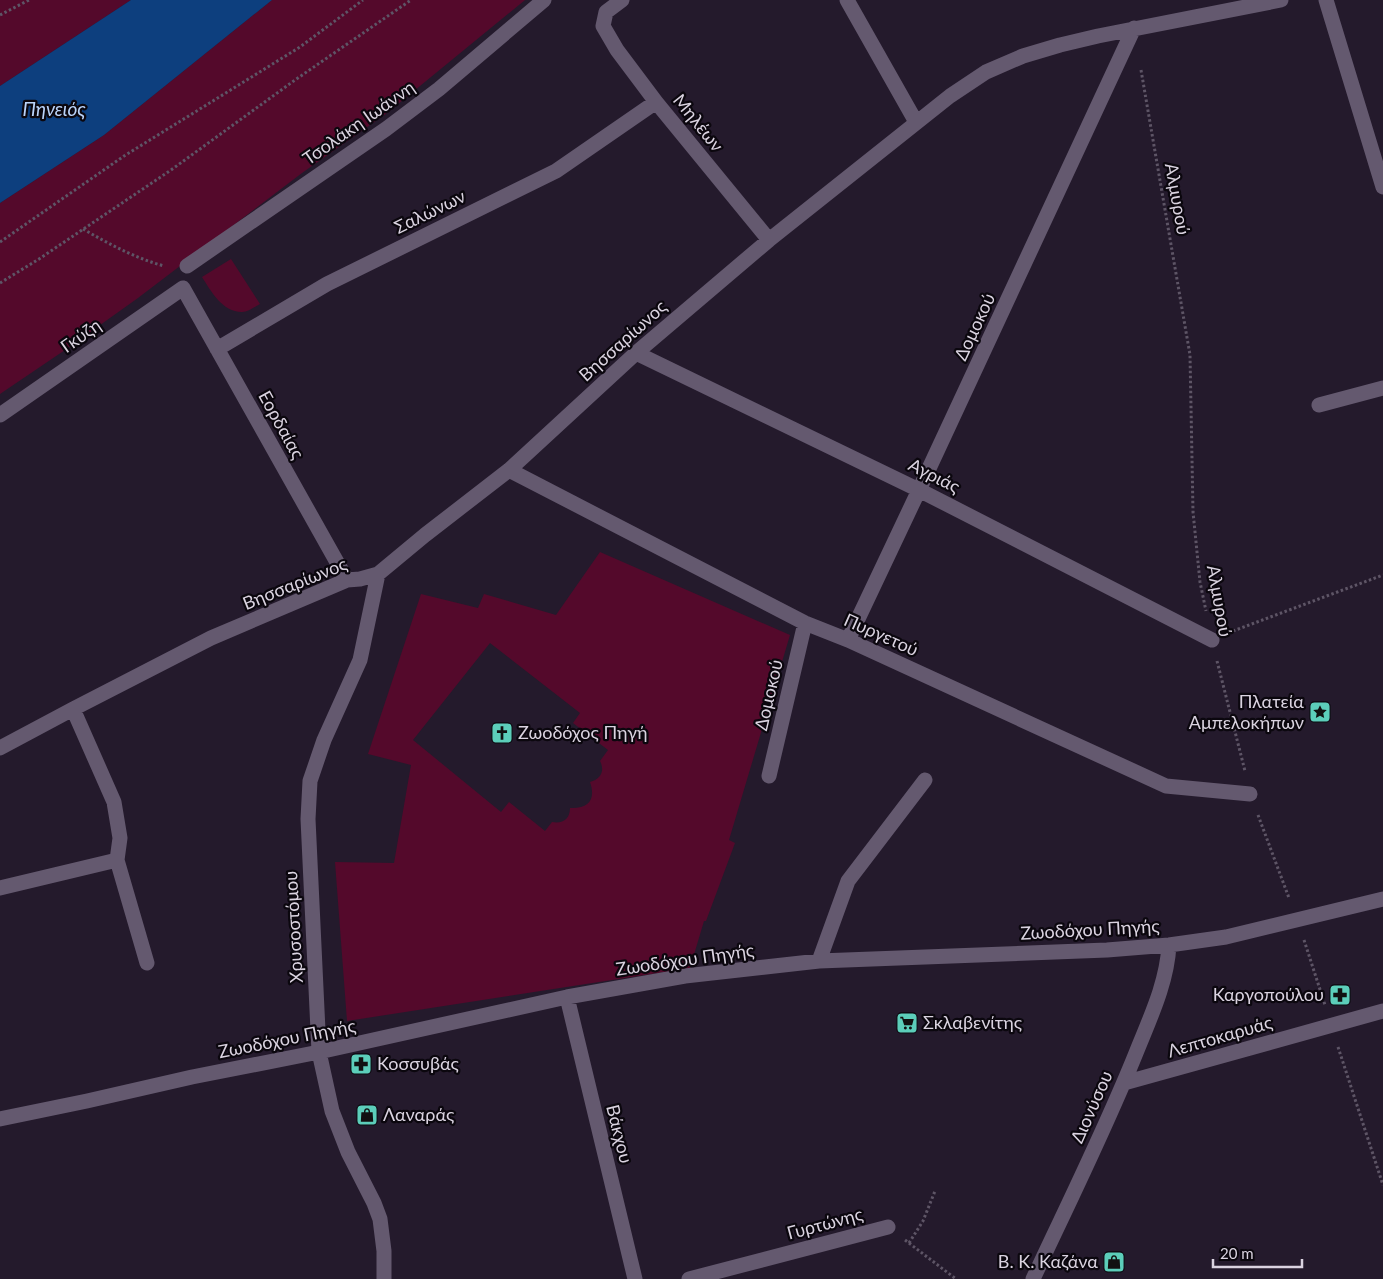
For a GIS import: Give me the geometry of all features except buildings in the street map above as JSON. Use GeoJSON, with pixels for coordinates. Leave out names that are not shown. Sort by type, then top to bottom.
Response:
{"type":"FeatureCollection","features":[{"type":"Feature","properties":{"kind":"street","name":"Τσολάκη Ιωάννη"},"geometry":{"type":"LineString","coordinates":[[187,266],[386,129],[439,89],[544,0]]}},
{"type":"Feature","properties":{"kind":"street","name":"Μηλέων"},"geometry":{"type":"LineString","coordinates":[[622,0],[606,12],[603,26],[617,50],[656,102],[769,240]]}},
{"type":"Feature","properties":{"kind":"street"},"geometry":{"type":"LineString","coordinates":[[847,0],[916,122]]}},
{"type":"Feature","properties":{"kind":"street","name":"Βησσαρίωνος"},"geometry":{"type":"LineString","coordinates":[[0,748],[73,708],[211,638],[347,580],[378,574],[509,470],[636,353],[769,240],[916,122],[986,72],[1023,56],[1060,45],[1134,28],[1281,0]]}},
{"type":"Feature","properties":{"kind":"street"},"geometry":{"type":"LineString","coordinates":[[1326,0],[1383,187]]}},
{"type":"Feature","properties":{"kind":"street","name":"Δομοκού"},"geometry":{"type":"LineString","coordinates":[[848,640],[1134,28]]}},
{"type":"Feature","properties":{"kind":"street","name":"Σαλώνων"},"geometry":{"type":"LineString","coordinates":[[217,349],[328,284],[556,171],[656,102]]}},
{"type":"Feature","properties":{"kind":"street","name":"Εορδαίας"},"geometry":{"type":"LineString","coordinates":[[183,288],[347,580]]}},
{"type":"Feature","properties":{"kind":"street","name":"Γκύζη"},"geometry":{"type":"LineString","coordinates":[[0,415],[183,288]]}},
{"type":"Feature","properties":{"kind":"street","name":"Αγριάς"},"geometry":{"type":"LineString","coordinates":[[636,353],[919,490],[1212,640]]}},
{"type":"Feature","properties":{"kind":"street"},"geometry":{"type":"LineString","coordinates":[[1319,405],[1383,388]]}},
{"type":"Feature","properties":{"kind":"street","name":"Πυργετού"},"geometry":{"type":"LineString","coordinates":[[509,470],[805,623],[848,640],[1166,786],[1250,794]]}},
{"type":"Feature","properties":{"kind":"street","name":"Χρυσοστόμου"},"geometry":{"type":"LineString","coordinates":[[378,574],[360,660],[324,740],[310,780],[308,819],[319,1052],[332,1111],[345,1144],[380,1219],[384,1251],[384,1279]]}},
{"type":"Feature","properties":{"kind":"street","name":"Δομοκού"},"geometry":{"type":"LineString","coordinates":[[769,776],[805,623]]}},
{"type":"Feature","properties":{"kind":"street"},"geometry":{"type":"LineString","coordinates":[[73,708],[114,802],[120,838],[116,860],[147,963]]}},
{"type":"Feature","properties":{"kind":"street"},"geometry":{"type":"LineString","coordinates":[[819,961],[848,881],[924,780]]}},
{"type":"Feature","properties":{"kind":"street"},"geometry":{"type":"LineString","coordinates":[[0,888],[116,860]]}},
{"type":"Feature","properties":{"kind":"street","name":"Ζωοδόχου Πηγής"},"geometry":{"type":"LineString","coordinates":[[0,1119],[566,998],[685,976],[819,961],[1107,950],[1168,945],[1226,937],[1383,899]]}},
{"type":"Feature","properties":{"kind":"street","name":"Διονύσου"},"geometry":{"type":"LineString","coordinates":[[1034,1279],[1124,1083],[1159,996],[1168,962],[1168,945]]}},
{"type":"Feature","properties":{"kind":"street","name":"Βάκχου"},"geometry":{"type":"LineString","coordinates":[[566,998],[635,1279]]}},
{"type":"Feature","properties":{"kind":"street","name":"Λεπτοκαρυάς"},"geometry":{"type":"LineString","coordinates":[[1124,1083],[1383,1010]]}},
{"type":"Feature","properties":{"kind":"street","name":"Γυρτώνης"},"geometry":{"type":"LineString","coordinates":[[689,1279],[888,1228]]}},
{"type":"Feature","properties":{"kind":"path"},"geometry":{"type":"LineString","coordinates":[[0,15],[29,0]]}},
{"type":"Feature","properties":{"kind":"path"},"geometry":{"type":"LineString","coordinates":[[0,242],[124,156],[300,47],[363,0]]}},
{"type":"Feature","properties":{"kind":"path"},"geometry":{"type":"LineString","coordinates":[[0,283],[171,170],[295,80],[411,0]]}},
{"type":"Feature","properties":{"kind":"path","name":"Αλμυρού"},"geometry":{"type":"LineString","coordinates":[[1134,28],[1190,355],[1193,512],[1200,582],[1212,640],[1250,794],[1298,920],[1383,1185]]}},
{"type":"Feature","properties":{"kind":"path"},"geometry":{"type":"LineString","coordinates":[[83,229],[117,248],[146,261],[178,270],[187,266]]}},
{"type":"Feature","properties":{"kind":"path"},"geometry":{"type":"LineString","coordinates":[[1212,640],[1383,574]]}},
{"type":"Feature","properties":{"kind":"path"},"geometry":{"type":"LineString","coordinates":[[909,1243],[923,1221],[934,1191]]}},
{"type":"Feature","properties":{"kind":"path","name":"Γυρτώνης"},"geometry":{"type":"LineString","coordinates":[[888,1228],[956,1279]]}},
{"type":"Feature","properties":{"kind":"shaded area"},"geometry":{"type":"Polygon","coordinates":[[[0,0],[131,0],[0,86],[0,0]]]}},
{"type":"Feature","properties":{"kind":"shaded area"},"geometry":{"type":"Polygon","coordinates":[[[272,0],[525,0],[387,113],[302,173],[138,298],[0,394],[0,203],[104,135],[272,0]]]}},
{"type":"Feature","properties":{"kind":"shaded area"},"geometry":{"type":"Polygon","coordinates":[[[231,259],[260,304],[242,312],[223,305],[202,277],[231,259]]]}},
{"type":"Feature","properties":{"kind":"shaded area"},"geometry":{"type":"Polygon","coordinates":[[[600,552],[790,635],[729,840],[735,843],[706,921],[704,921],[690,968],[347,1021],[335,862],[394,863],[411,765],[368,754],[421,594],[478,608],[484,594],[556,615],[600,552]],[[490,643],[413,740],[501,812],[509,802],[545,831],[552,822],[565,820],[569,815],[570,808],[582,807],[589,802],[592,793],[590,782],[597,779],[602,771],[600,761],[608,750],[573,723],[580,713],[490,643]]]}},
{"type":"Feature","properties":{"kind":"water","name":"Πηνειός"},"geometry":{"type":"Polygon","coordinates":[[[131,0],[272,0],[104,135],[0,203],[0,86],[131,0]]]}},
{"type":"Feature","properties":{"kind":"place","name":"Πλατεία Αμπελοκήπων"},"geometry":{"type":"Point","coordinates":[1320,712]}},
{"type":"Feature","properties":{"kind":"place","name":"Ζωοδόχος Πηγή"},"geometry":{"type":"Point","coordinates":[502,733]}},
{"type":"Feature","properties":{"kind":"place","name":"Καργοπούλου"},"geometry":{"type":"Point","coordinates":[1340,995]}},
{"type":"Feature","properties":{"kind":"place","name":"Σκλαβενίτης"},"geometry":{"type":"Point","coordinates":[907,1023]}},
{"type":"Feature","properties":{"kind":"place","name":"Κοσσυβάς"},"geometry":{"type":"Point","coordinates":[361,1064]}},
{"type":"Feature","properties":{"kind":"place","name":"Λαναράς"},"geometry":{"type":"Point","coordinates":[367,1115]}},
{"type":"Feature","properties":{"kind":"place","name":"Β. Κ. Καζάνα"},"geometry":{"type":"Point","coordinates":[1114,1262]}}]}
